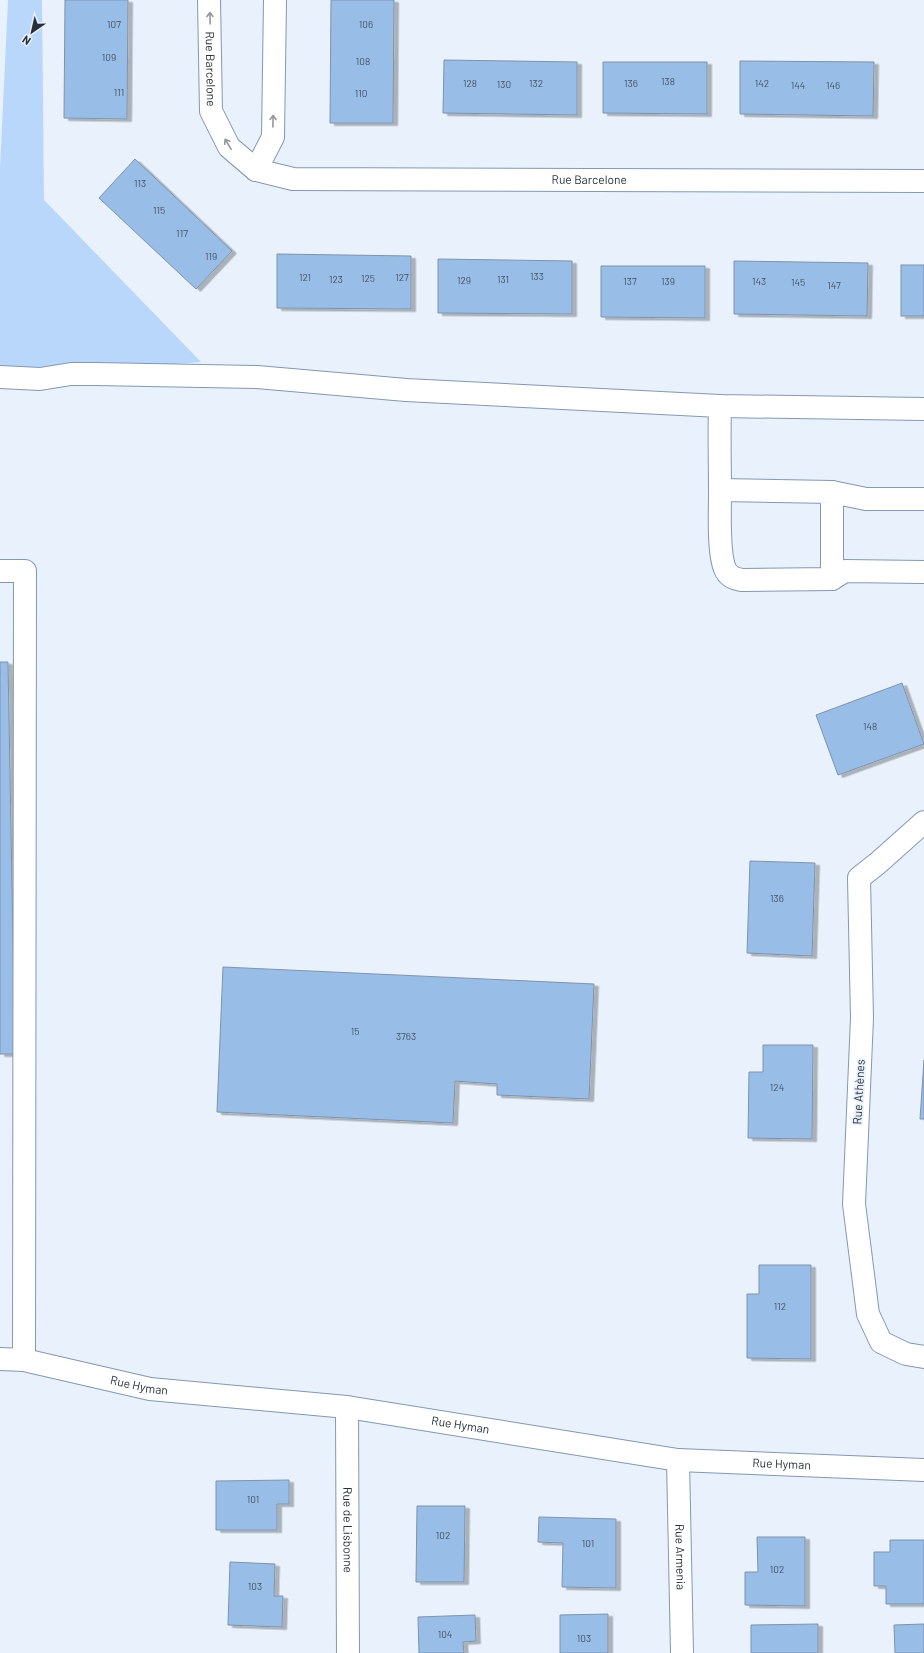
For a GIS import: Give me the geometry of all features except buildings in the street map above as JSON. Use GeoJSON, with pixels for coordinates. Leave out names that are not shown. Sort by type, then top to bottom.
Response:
{"type":"FeatureCollection","features":[{"type":"Feature","properties":{"kind":"street","name":"Rue Barcelone"},"geometry":{"type":"LineString","coordinates":[[210,0],[211,111],[229,147],[256,170],[293,179],[924,181]]}},
{"type":"Feature","properties":{"kind":"street"},"geometry":{"type":"LineString","coordinates":[[256,170],[273,137],[275,0]]}},
{"type":"Feature","properties":{"kind":"street"},"geometry":{"type":"LineString","coordinates":[[0,378],[40,379],[71,374],[257,377],[406,390],[720,406],[924,409]]}},
{"type":"Feature","properties":{"kind":"street"},"geometry":{"type":"LineString","coordinates":[[720,406],[720,528],[723,562],[729,575],[742,580],[832,579],[845,571],[924,572]]}},
{"type":"Feature","properties":{"kind":"street"},"geometry":{"type":"LineString","coordinates":[[720,490],[832,492],[866,499],[924,500]]}},
{"type":"Feature","properties":{"kind":"street"},"geometry":{"type":"LineString","coordinates":[[832,492],[832,579]]}},
{"type":"Feature","properties":{"kind":"street"},"geometry":{"type":"LineString","coordinates":[[0,570],[25,571],[24,1360]]}},
{"type":"Feature","properties":{"kind":"street","name":"Rue Athènes"},"geometry":{"type":"LineString","coordinates":[[924,822],[859,878],[862,1018],[854,1204],[868,1314],[881,1342],[906,1354],[924,1357]]}},
{"type":"Feature","properties":{"kind":"street","name":"Rue Hyman"},"geometry":{"type":"LineString","coordinates":[[0,1359],[24,1360],[150,1389],[347,1407],[678,1460],[924,1470]]}},
{"type":"Feature","properties":{"kind":"street","name":"Rue de Lisbonne"},"geometry":{"type":"LineString","coordinates":[[347,1407],[348,1653]]}},
{"type":"Feature","properties":{"kind":"street","name":"Rue Armenia"},"geometry":{"type":"LineString","coordinates":[[678,1460],[682,1653]]}},
{"type":"Feature","properties":{"kind":"shaded area"},"geometry":{"type":"Polygon","coordinates":[[[8,0],[42,0],[44,200],[201,362],[90,371],[0,366],[0,168],[8,0]]]}}]}
